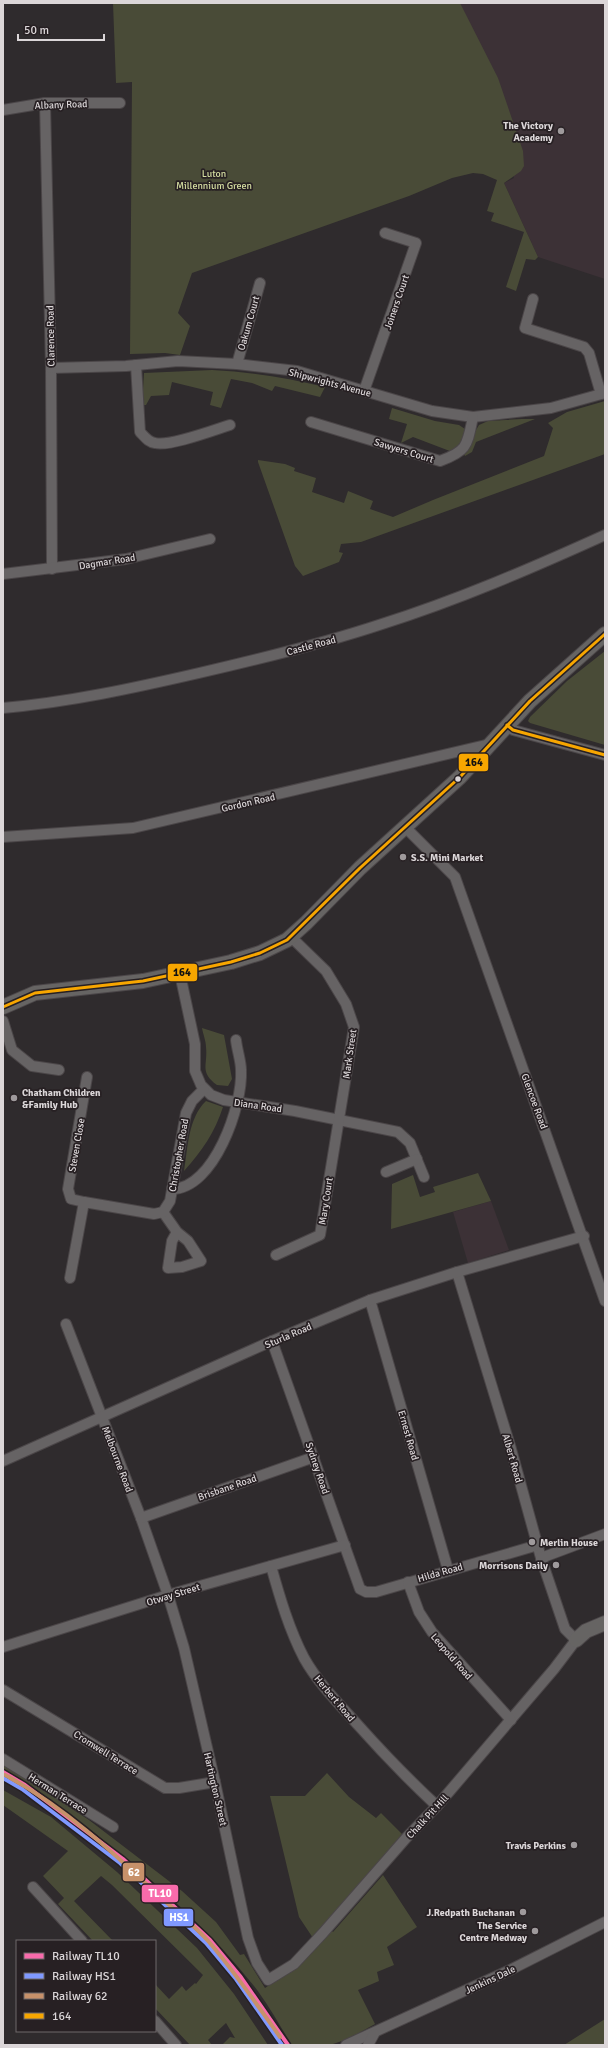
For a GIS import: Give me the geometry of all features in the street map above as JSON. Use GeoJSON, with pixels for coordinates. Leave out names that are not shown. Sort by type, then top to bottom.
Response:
{"type":"FeatureCollection","features":[{"type":"Feature","properties":{"kind":"street","name":"Albany Road"},"geometry":{"type":"LineString","coordinates":[[3,110],[45,102],[120,102]]}},
{"type":"Feature","properties":{"kind":"street","name":"Clarence Road"},"geometry":{"type":"LineString","coordinates":[[45,102],[51,368],[52,568]]}},
{"type":"Feature","properties":{"kind":"street","name":"Joiners Court"},"geometry":{"type":"LineString","coordinates":[[364,391],[416,243],[385,233]]}},
{"type":"Feature","properties":{"kind":"street","name":"Oakum Court"},"geometry":{"type":"LineString","coordinates":[[237,364],[260,283]]}},
{"type":"Feature","properties":{"kind":"street"},"geometry":{"type":"LineString","coordinates":[[533,299],[524,328],[584,347],[589,353],[603,393]]}},
{"type":"Feature","properties":{"kind":"street","name":"Shipwrights Avenue"},"geometry":{"type":"LineString","coordinates":[[51,368],[136,365],[178,361],[237,364],[297,371],[432,410],[473,417],[551,408],[603,393]]}},
{"type":"Feature","properties":{"kind":"street"},"geometry":{"type":"LineString","coordinates":[[136,365],[140,432],[147,440],[156,444],[175,441],[230,425]]}},
{"type":"Feature","properties":{"kind":"street","name":"Sawyers Court"},"geometry":{"type":"LineString","coordinates":[[311,422],[440,461],[457,455],[465,445],[473,417]]}},
{"type":"Feature","properties":{"kind":"street","name":"Castle Road"},"geometry":{"type":"LineString","coordinates":[[3,708],[49,704],[136,688],[327,641],[384,624],[432,606],[540,564],[605,535]]}},
{"type":"Feature","properties":{"kind":"street","name":"Dagmar Road"},"geometry":{"type":"LineString","coordinates":[[3,574],[126,559],[210,539]]}},
{"type":"Feature","properties":{"kind":"street"},"geometry":{"type":"LineString","coordinates":[[3,1007],[29,995],[41,992],[128,983],[180,974],[254,955],[291,937],[350,877],[460,777],[507,725],[557,675],[605,634]]}},
{"type":"Feature","properties":{"kind":"street"},"geometry":{"type":"LineString","coordinates":[[507,725],[513,730],[605,755]]}},
{"type":"Feature","properties":{"kind":"street","name":"Gordon Road"},"geometry":{"type":"LineString","coordinates":[[3,836],[133,828],[490,744]]}},
{"type":"Feature","properties":{"kind":"street","name":"Glencoe Road"},"geometry":{"type":"LineString","coordinates":[[405,827],[455,877],[584,1236],[605,1301]]}},
{"type":"Feature","properties":{"kind":"street","name":"Mark Street"},"geometry":{"type":"LineString","coordinates":[[291,937],[326,971],[346,1004],[354,1027],[338,1120]]}},
{"type":"Feature","properties":{"kind":"street"},"geometry":{"type":"LineString","coordinates":[[180,974],[195,1044],[195,1071],[198,1081],[204,1089]]}},
{"type":"Feature","properties":{"kind":"street"},"geometry":{"type":"LineString","coordinates":[[3,1021],[12,1050],[32,1066],[59,1070]]}},
{"type":"Feature","properties":{"kind":"street"},"geometry":{"type":"LineString","coordinates":[[172,1189],[181,1189],[189,1185],[208,1167],[223,1142],[238,1103],[242,1070],[236,1040]]}},
{"type":"Feature","properties":{"kind":"street","name":"Steven Close"},"geometry":{"type":"LineString","coordinates":[[84,1202],[71,1199],[68,1189],[87,1077]]}},
{"type":"Feature","properties":{"kind":"street","name":"Diana Road"},"geometry":{"type":"LineString","coordinates":[[204,1089],[214,1097],[238,1103],[295,1111],[398,1132],[410,1143],[424,1177]]}},
{"type":"Feature","properties":{"kind":"street","name":"Christopher Road"},"geometry":{"type":"LineString","coordinates":[[163,1212],[169,1203],[186,1110],[192,1101],[204,1089]]}},
{"type":"Feature","properties":{"kind":"street","name":"Mary Court"},"geometry":{"type":"LineString","coordinates":[[276,1255],[320,1235],[338,1120]]}},
{"type":"Feature","properties":{"kind":"street"},"geometry":{"type":"LineString","coordinates":[[386,1172],[417,1159]]}},
{"type":"Feature","properties":{"kind":"street"},"geometry":{"type":"LineString","coordinates":[[70,1278],[84,1202],[154,1214],[163,1212],[177,1232]]}},
{"type":"Feature","properties":{"kind":"street","name":"Sturla Road"},"geometry":{"type":"LineString","coordinates":[[3,1461],[102,1416],[370,1300],[457,1272],[584,1236]]}},
{"type":"Feature","properties":{"kind":"street","name":"Albert Road"},"geometry":{"type":"LineString","coordinates":[[457,1272],[511,1449],[541,1558],[565,1629],[576,1640]]}},
{"type":"Feature","properties":{"kind":"street","name":"Ernest Road"},"geometry":{"type":"LineString","coordinates":[[370,1300],[448,1570]]}},
{"type":"Feature","properties":{"kind":"street","name":"Melbourne Road"},"geometry":{"type":"LineString","coordinates":[[66,1324],[141,1518],[168,1595]]}},
{"type":"Feature","properties":{"kind":"street","name":"Sydney Road"},"geometry":{"type":"LineString","coordinates":[[272,1342],[360,1589],[366,1592]]}},
{"type":"Feature","properties":{"kind":"street","name":"Brisbane Road"},"geometry":{"type":"LineString","coordinates":[[141,1518],[314,1457]]}},
{"type":"Feature","properties":{"kind":"street"},"geometry":{"type":"LineString","coordinates":[[541,1558],[605,1534]]}},
{"type":"Feature","properties":{"kind":"street","name":"Otway Street"},"geometry":{"type":"LineString","coordinates":[[3,1647],[168,1595],[345,1545]]}},
{"type":"Feature","properties":{"kind":"street","name":"Hilda Road"},"geometry":{"type":"LineString","coordinates":[[366,1592],[376,1592],[538,1545]]}},
{"type":"Feature","properties":{"kind":"street","name":"Herbert Road"},"geometry":{"type":"LineString","coordinates":[[271,1566],[286,1617],[305,1659],[313,1671],[339,1705],[396,1767],[437,1806]]}},
{"type":"Feature","properties":{"kind":"street","name":"Leopold Road"},"geometry":{"type":"LineString","coordinates":[[408,1582],[419,1612],[432,1632],[511,1720]]}},
{"type":"Feature","properties":{"kind":"street","name":"Hartington Street"},"geometry":{"type":"LineString","coordinates":[[168,1595],[184,1648],[215,1782],[248,1938],[257,1963],[268,1980]]}},
{"type":"Feature","properties":{"kind":"street"},"geometry":{"type":"LineString","coordinates":[[576,1640],[586,1631],[605,1623]]}},
{"type":"Feature","properties":{"kind":"street","name":"Chalk Pit Hill"},"geometry":{"type":"LineString","coordinates":[[268,1980],[294,1964],[407,1837],[437,1806],[511,1720],[576,1640]]}},
{"type":"Feature","properties":{"kind":"street","name":"Cromwell Terrace"},"geometry":{"type":"LineString","coordinates":[[3,1690],[165,1788],[179,1788],[215,1782]]}},
{"type":"Feature","properties":{"kind":"street","name":"Herman Terrace"},"geometry":{"type":"LineString","coordinates":[[3,1759],[113,1826]]}},
{"type":"Feature","properties":{"kind":"street"},"geometry":{"type":"LineString","coordinates":[[33,1887],[81,1940]]}},
{"type":"Feature","properties":{"kind":"street","name":"Jenkins Dale"},"geometry":{"type":"LineString","coordinates":[[346,2045],[365,2035],[374,2034],[510,1970],[605,1922]]}},
{"type":"Feature","properties":{"kind":"street"},"geometry":{"type":"LineString","coordinates":[[156,2022],[176,2045]]}},
{"type":"Feature","properties":{"kind":"street"},"geometry":{"type":"LineString","coordinates":[[368,2045],[374,2034]]}},
{"type":"Feature","properties":{"kind":"shaded area","name":"The Victory Academy"},"geometry":{"type":"Polygon","coordinates":[[[460,3],[605,3],[605,279],[538,257],[504,183],[514,178],[460,3]]]}},
{"type":"Feature","properties":{"kind":"shaded area"},"geometry":{"type":"Polygon","coordinates":[[[491,1201],[509,1250],[468,1263],[453,1212],[491,1201]]]}},
{"type":"Feature","properties":{"kind":"green space","name":"Luton Millennium Green"},"geometry":{"type":"Polygon","coordinates":[[[113,3],[460,3],[498,78],[523,151],[524,166],[521,171],[504,183],[538,257],[535,260],[526,259],[516,291],[506,287],[524,232],[491,221],[494,213],[487,211],[497,180],[483,174],[473,173],[452,178],[409,196],[192,273],[178,313],[190,326],[180,355],[165,353],[130,354],[132,82],[116,83],[113,3]]]}},
{"type":"Feature","properties":{"kind":"green space"},"geometry":{"type":"Polygon","coordinates":[[[212,370],[269,376],[325,387],[320,397],[275,386],[272,391],[252,383],[231,379],[221,408],[210,405],[213,392],[172,382],[169,395],[151,396],[146,405],[142,405],[144,373],[212,370]]]}},
{"type":"Feature","properties":{"kind":"green space"},"geometry":{"type":"Polygon","coordinates":[[[605,401],[605,454],[361,542],[341,544],[339,552],[343,553],[339,562],[303,576],[295,566],[258,462],[258,460],[285,464],[295,468],[294,471],[316,478],[312,492],[344,503],[348,491],[373,501],[370,509],[393,517],[544,456],[553,428],[548,423],[567,412],[605,401]]]}},
{"type":"Feature","properties":{"kind":"green space"},"geometry":{"type":"Polygon","coordinates":[[[392,408],[435,421],[459,425],[465,429],[467,434],[455,453],[413,437],[401,443],[407,424],[389,419],[392,408]]]}},
{"type":"Feature","properties":{"kind":"green space"},"geometry":{"type":"Polygon","coordinates":[[[535,419],[476,442],[472,452],[465,456],[463,452],[479,425],[488,421],[535,419]]]}},
{"type":"Feature","properties":{"kind":"green space"},"geometry":{"type":"Polygon","coordinates":[[[605,651],[605,745],[530,723],[528,721],[530,717],[567,681],[605,651]]]}},
{"type":"Feature","properties":{"kind":"green space"},"geometry":{"type":"Polygon","coordinates":[[[202,1028],[224,1035],[232,1079],[228,1086],[217,1085],[211,1080],[206,1072],[206,1045],[202,1028]]]}},
{"type":"Feature","properties":{"kind":"green space"},"geometry":{"type":"Polygon","coordinates":[[[206,1101],[223,1107],[216,1125],[207,1141],[184,1171],[192,1125],[200,1108],[206,1101]]]}},
{"type":"Feature","properties":{"kind":"green space"},"geometry":{"type":"Polygon","coordinates":[[[478,1173],[491,1201],[391,1229],[392,1184],[413,1175],[420,1197],[435,1192],[433,1187],[478,1173]]]}},
{"type":"Feature","properties":{"kind":"green space"},"geometry":{"type":"Polygon","coordinates":[[[3,1764],[89,1820],[182,1891],[216,1922],[240,1955],[244,1954],[265,1988],[284,1975],[330,1929],[333,1932],[383,1875],[417,1927],[387,1947],[394,1965],[377,1972],[379,1981],[358,1990],[375,2024],[348,2039],[330,2045],[292,2045],[254,1986],[222,1949],[188,1914],[114,1849],[60,1807],[18,1779],[3,1771],[3,1764]]]}},
{"type":"Feature","properties":{"kind":"green space"},"geometry":{"type":"Polygon","coordinates":[[[327,1773],[349,1797],[376,1818],[381,1813],[402,1834],[323,1933],[313,1938],[299,1917],[270,1796],[305,1796],[327,1773]]]}},
{"type":"Feature","properties":{"kind":"green space"},"geometry":{"type":"Polygon","coordinates":[[[3,1790],[51,1817],[117,1872],[197,1948],[234,1994],[268,2045],[222,2045],[230,2037],[235,2038],[226,2023],[208,2040],[212,2045],[190,2045],[156,2009],[156,1985],[169,1999],[182,1986],[186,1991],[195,1983],[196,1984],[203,1975],[112,1885],[101,1876],[74,1901],[112,1940],[92,1940],[58,1904],[64,1898],[43,1876],[68,1851],[3,1805],[3,1790]]]}},
{"type":"Feature","properties":{"kind":"green space"},"geometry":{"type":"Polygon","coordinates":[[[605,2019],[605,2045],[564,2045],[605,2019]]]}},
{"type":"Feature","properties":{"kind":"rail line","name":"TL10"},"geometry":{"type":"LineString","coordinates":[[3,1772],[25,1785],[123,1859],[210,1940],[240,1976],[288,2045]]}},
{"type":"Feature","properties":{"kind":"rail line","name":"62"},"geometry":{"type":"LineString","coordinates":[[5,1775],[47,1801],[87,1831],[198,1930],[228,1965],[280,2037]]}},
{"type":"Feature","properties":{"kind":"rail line","name":"HS1"},"geometry":{"type":"LineString","coordinates":[[3,1778],[22,1789],[120,1863],[206,1943],[236,1979],[282,2045]]}},
{"type":"Feature","properties":{"kind":"transit line","name":"164"},"geometry":{"type":"LineString","coordinates":[[3,1007],[35,993],[143,981],[231,962],[260,953],[287,940],[360,868],[460,777],[530,701],[605,634]]}},
{"type":"Feature","properties":{"kind":"transit line","name":"164"},"geometry":{"type":"LineString","coordinates":[[507,725],[513,730],[605,755]]}},
{"type":"Feature","properties":{"kind":"place","name":"The Victory Academy"},"geometry":{"type":"Point","coordinates":[561,131]}},
{"type":"Feature","properties":{"kind":"place","name":"S.S. Mini Market"},"geometry":{"type":"Point","coordinates":[403,857]}},
{"type":"Feature","properties":{"kind":"place","name":"Chatham Children &Family Hub"},"geometry":{"type":"Point","coordinates":[14,1098]}},
{"type":"Feature","properties":{"kind":"place","name":"Merlin House"},"geometry":{"type":"Point","coordinates":[532,1542]}},
{"type":"Feature","properties":{"kind":"place","name":"Morrisons Daily"},"geometry":{"type":"Point","coordinates":[556,1565]}},
{"type":"Feature","properties":{"kind":"place","name":"Travis Perkins"},"geometry":{"type":"Point","coordinates":[574,1845]}},
{"type":"Feature","properties":{"kind":"place","name":"J.Redpath Buchanan"},"geometry":{"type":"Point","coordinates":[523,1912]}},
{"type":"Feature","properties":{"kind":"place","name":"The Service Centre Medway"},"geometry":{"type":"Point","coordinates":[535,1931]}}]}
